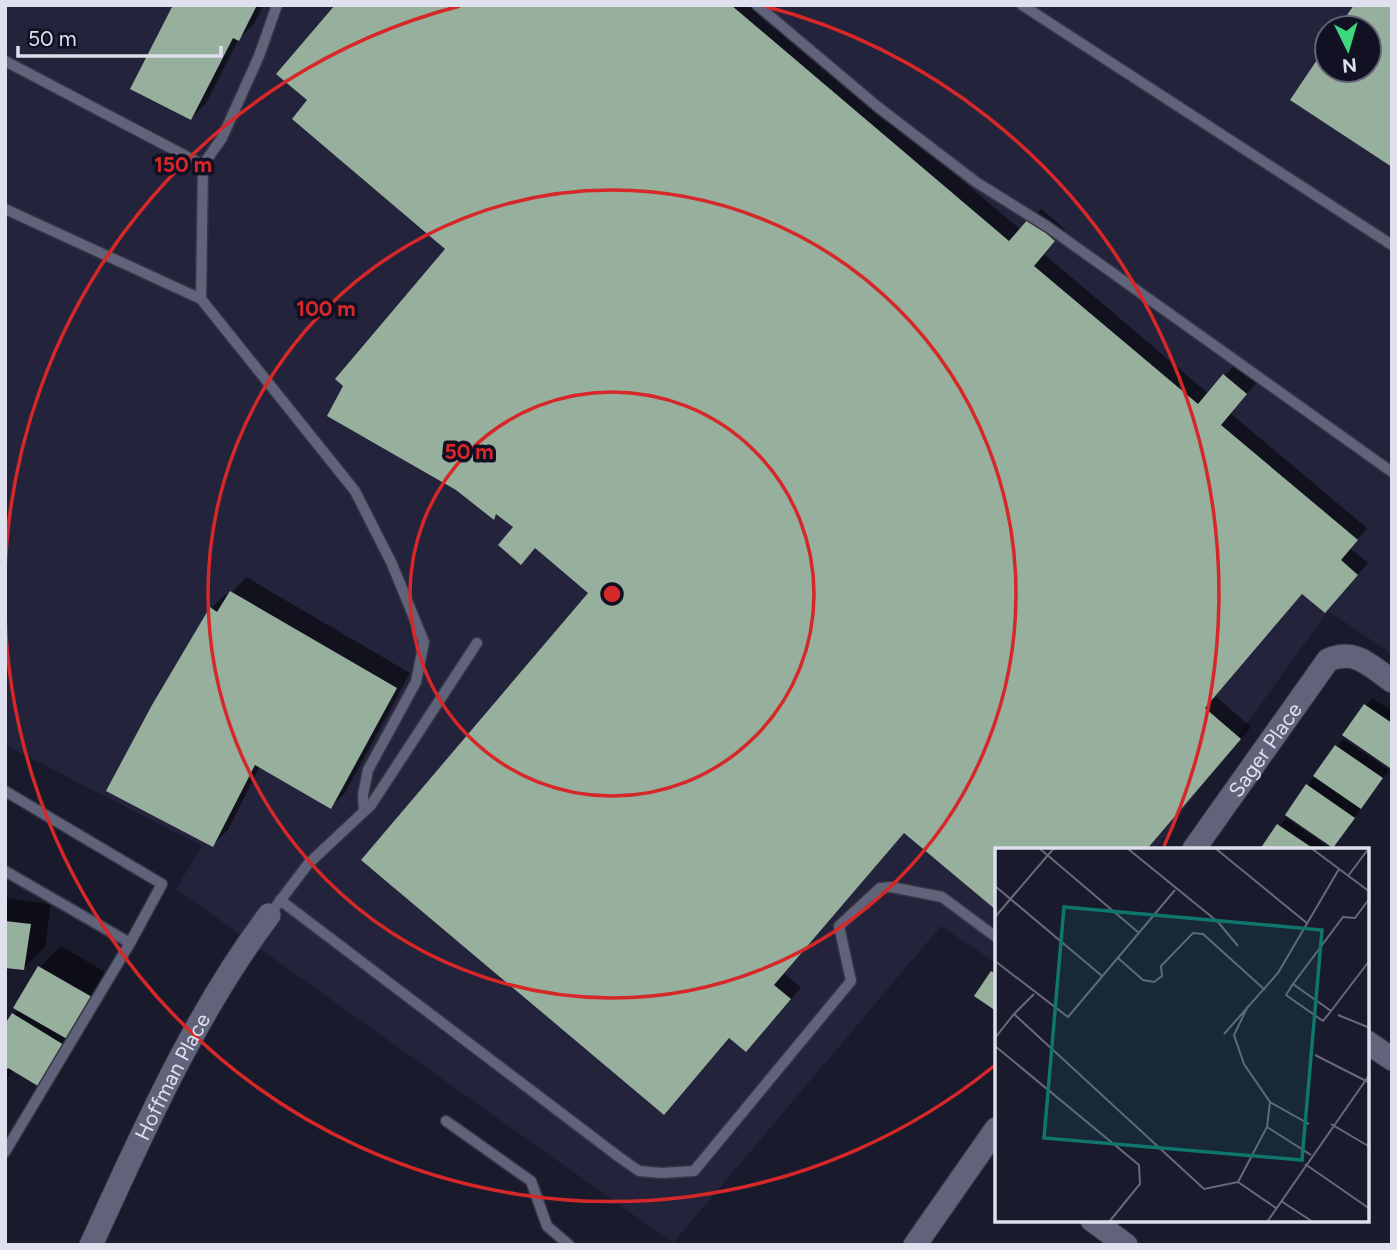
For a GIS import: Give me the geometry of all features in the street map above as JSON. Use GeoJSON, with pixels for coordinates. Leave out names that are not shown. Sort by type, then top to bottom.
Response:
{"type":"FeatureCollection","features":[{"type":"Feature","properties":{"kind":"street","name":"Sager Place"},"geometry":{"type":"LineString","coordinates":[[1196,848],[1328,660],[1341,655],[1358,657],[1392,681]]}},
{"type":"Feature","properties":{"kind":"street","name":"Hoffman Place"},"geometry":{"type":"LineString","coordinates":[[91,1245],[179,1060],[214,996],[275,908]]}},
{"type":"Feature","properties":{"kind":"street"},"geometry":{"type":"LineString","coordinates":[[1369,1043],[1392,1059]]}},
{"type":"Feature","properties":{"kind":"street"},"geometry":{"type":"LineString","coordinates":[[915,1245],[993,1142]]}},
{"type":"Feature","properties":{"kind":"street"},"geometry":{"type":"LineString","coordinates":[[1095,1222],[1126,1245]]}},
{"type":"Feature","properties":{"kind":"lane"},"geometry":{"type":"LineString","coordinates":[[201,299],[204,165],[222,138],[259,56],[277,5]]}},
{"type":"Feature","properties":{"kind":"lane"},"geometry":{"type":"LineString","coordinates":[[757,5],[878,107],[976,182],[1048,227],[1392,472]]}},
{"type":"Feature","properties":{"kind":"lane"},"geometry":{"type":"LineString","coordinates":[[1022,5],[1392,245]]}},
{"type":"Feature","properties":{"kind":"lane"},"geometry":{"type":"LineString","coordinates":[[5,61],[204,165]]}},
{"type":"Feature","properties":{"kind":"lane"},"geometry":{"type":"LineString","coordinates":[[5,209],[201,299],[355,491],[392,564],[424,642],[416,682],[368,770],[363,795],[364,811]]}},
{"type":"Feature","properties":{"kind":"lane"},"geometry":{"type":"LineString","coordinates":[[477,643],[371,805],[308,864],[275,908],[639,1171],[694,1171],[851,981],[839,926],[880,888],[891,887],[942,897],[995,936]]}},
{"type":"Feature","properties":{"kind":"lane"},"geometry":{"type":"LineString","coordinates":[[5,791],[162,884],[131,943],[5,1152]]}},
{"type":"Feature","properties":{"kind":"lane"},"geometry":{"type":"LineString","coordinates":[[5,871],[131,943]]}},
{"type":"Feature","properties":{"kind":"lane"},"geometry":{"type":"LineString","coordinates":[[446,1121],[531,1181],[547,1226],[569,1245]]}},
{"type":"Feature","properties":{"kind":"shaded area"},"geometry":{"type":"Polygon","coordinates":[[[5,5],[1392,5],[1392,654],[1328,611],[1157,848],[995,848],[995,962],[941,926],[673,1243],[176,889],[202,846],[5,745],[5,5]]]}},
{"type":"Feature","properties":{"kind":"building"},"geometry":{"type":"Polygon","coordinates":[[[173,5],[257,5],[239,41],[233,38],[191,120],[130,89],[173,5]]]}},
{"type":"Feature","properties":{"kind":"building"},"geometry":{"type":"Polygon","coordinates":[[[335,5],[731,5],[1009,241],[1029,218],[1055,241],[1034,266],[1198,404],[1223,374],[1247,394],[1221,425],[1358,540],[1341,560],[1358,575],[1325,613],[1302,594],[1205,708],[1241,739],[1148,848],[995,848],[995,909],[904,833],[774,985],[791,999],[746,1052],[729,1038],[664,1115],[361,860],[588,593],[535,548],[521,565],[498,545],[513,527],[496,514],[494,520],[456,490],[327,416],[343,386],[335,379],[445,249],[292,119],[307,100],[276,74],[335,5]]]}},
{"type":"Feature","properties":{"kind":"building"},"geometry":{"type":"Polygon","coordinates":[[[1354,5],[1392,5],[1392,167],[1290,100],[1313,66],[1313,84],[1383,84],[1383,14],[1348,14],[1354,5]]]}},
{"type":"Feature","properties":{"kind":"building"},"geometry":{"type":"Polygon","coordinates":[[[230,591],[397,688],[331,809],[255,765],[213,847],[106,791],[152,705],[210,607],[217,612],[230,591]]]}},
{"type":"Feature","properties":{"kind":"building"},"geometry":{"type":"Polygon","coordinates":[[[1364,704],[1392,723],[1390,768],[1342,735],[1364,704]]]}},
{"type":"Feature","properties":{"kind":"building"},"geometry":{"type":"Polygon","coordinates":[[[1335,745],[1383,778],[1361,809],[1313,776],[1335,745]]]}},
{"type":"Feature","properties":{"kind":"building"},"geometry":{"type":"Polygon","coordinates":[[[1306,784],[1355,818],[1333,848],[1285,815],[1306,784]]]}},
{"type":"Feature","properties":{"kind":"building"},"geometry":{"type":"Polygon","coordinates":[[[1277,824],[1313,848],[1261,848],[1277,824]]]}},
{"type":"Feature","properties":{"kind":"building"},"geometry":{"type":"Polygon","coordinates":[[[5,921],[31,924],[24,970],[5,968],[5,921]]]}},
{"type":"Feature","properties":{"kind":"building"},"geometry":{"type":"Polygon","coordinates":[[[38,966],[92,997],[67,1039],[13,1008],[38,966]]]}},
{"type":"Feature","properties":{"kind":"building"},"geometry":{"type":"Polygon","coordinates":[[[991,971],[995,973],[995,1010],[974,996],[991,971]]]}},
{"type":"Feature","properties":{"kind":"building"},"geometry":{"type":"Polygon","coordinates":[[[12,1013],[64,1045],[38,1086],[8,1068],[5,1072],[5,1024],[12,1013]]]}}]}
